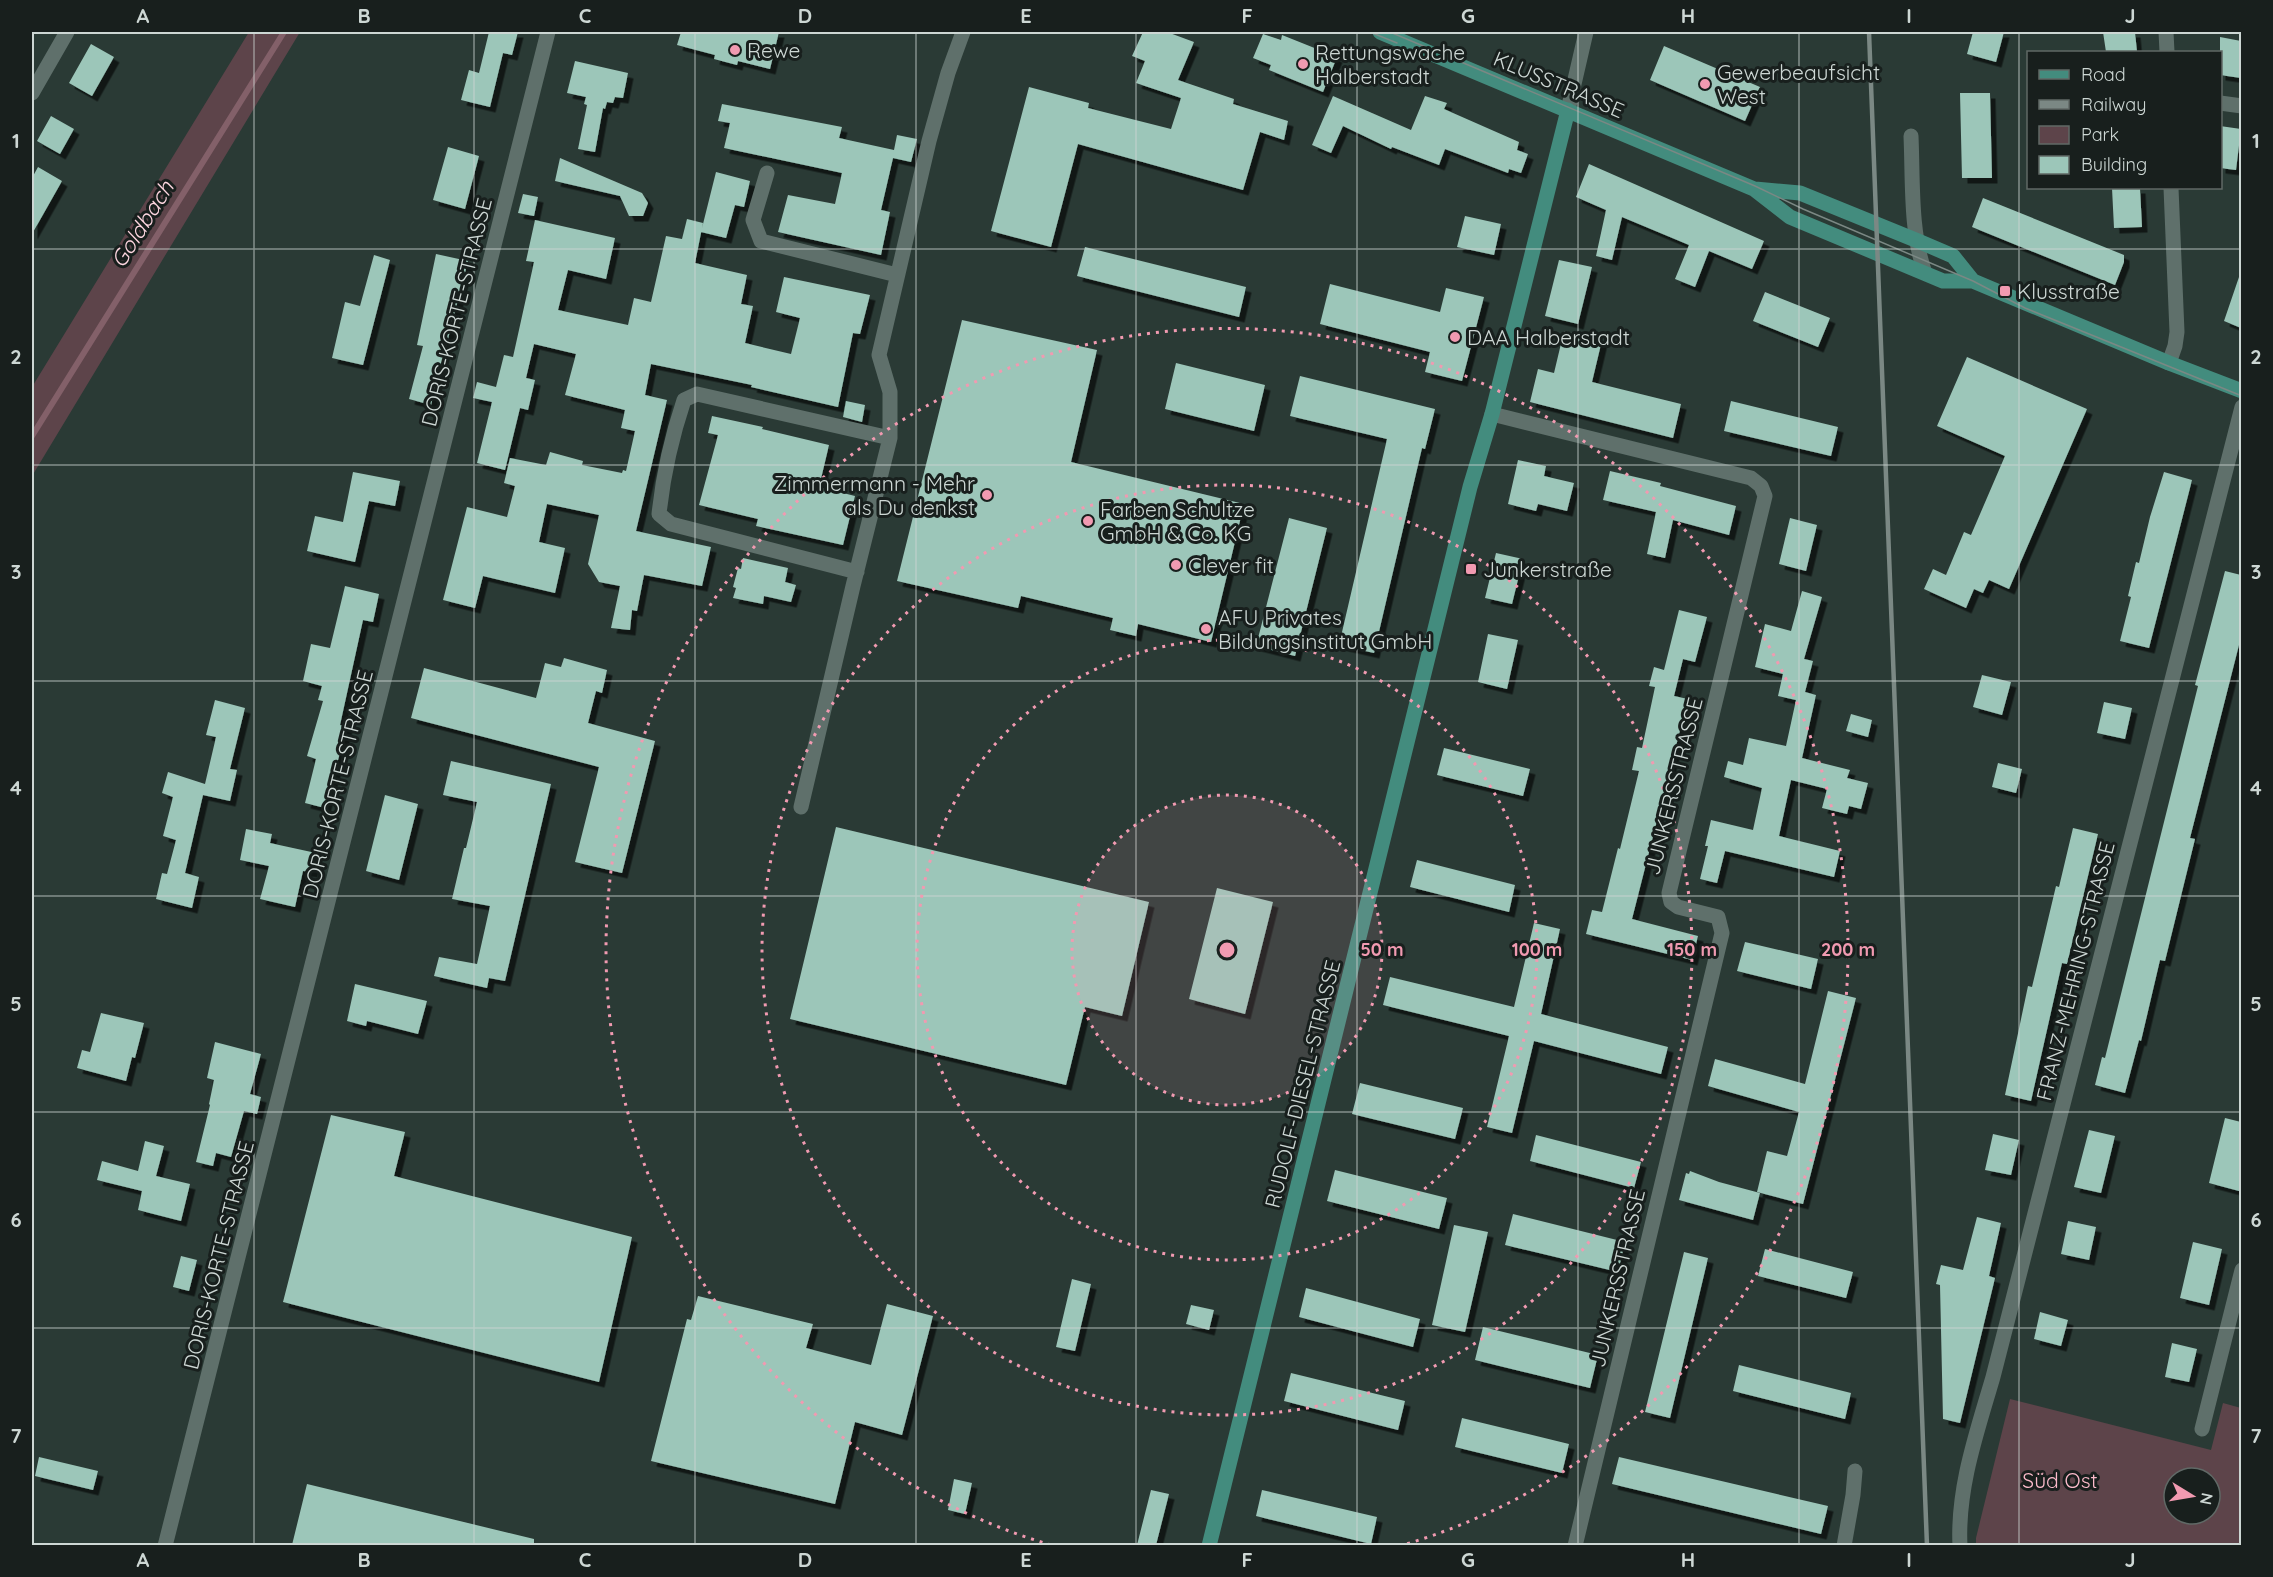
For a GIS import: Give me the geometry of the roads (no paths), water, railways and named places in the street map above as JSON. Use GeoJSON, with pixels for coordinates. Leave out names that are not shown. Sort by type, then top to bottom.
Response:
{"type":"FeatureCollection","features":[{"type":"Feature","properties":{"kind":"street"},"geometry":{"type":"LineString","coordinates":[[32,93],[67,32]]}},
{"type":"Feature","properties":{"kind":"street","name":"DORIS-KORTE-STRASSE"},"geometry":{"type":"LineString","coordinates":[[165,1545],[548,32]]}},
{"type":"Feature","properties":{"kind":"street"},"geometry":{"type":"LineString","coordinates":[[801,807],[890,438],[890,392],[879,356],[929,141],[948,73],[963,32]]}},
{"type":"Feature","properties":{"kind":"street","name":"KLUSSTRASSE"},"geometry":{"type":"LineString","coordinates":[[1380,32],[1754,189],[1790,217],[1943,281],[1973,281],[2241,391]]}},
{"type":"Feature","properties":{"kind":"street"},"geometry":{"type":"LineString","coordinates":[[1568,110],[1586,32]]}},
{"type":"Feature","properties":{"kind":"street"},"geometry":{"type":"LineString","coordinates":[[2166,32],[2167,51]]}},
{"type":"Feature","properties":{"kind":"street"},"geometry":{"type":"LineString","coordinates":[[2222,103],[2241,106]]}},
{"type":"Feature","properties":{"kind":"street","name":"RUDOLF-DIESEL-STRASSE"},"geometry":{"type":"LineString","coordinates":[[1209,1545],[1470,487],[1492,414],[1568,110]]}},
{"type":"Feature","properties":{"kind":"street"},"geometry":{"type":"LineString","coordinates":[[1911,136],[1918,241],[1920,259],[1925,273]]}},
{"type":"Feature","properties":{"kind":"street"},"geometry":{"type":"LineString","coordinates":[[767,172],[753,220],[761,241],[897,275]]}},
{"type":"Feature","properties":{"kind":"street","name":"KLUSSTRASSE"},"geometry":{"type":"LineString","coordinates":[[1754,189],[1800,193],[1918,241],[1953,256],[1973,281]]}},
{"type":"Feature","properties":{"kind":"street"},"geometry":{"type":"LineString","coordinates":[[2169,363],[2177,332],[2171,189]]}},
{"type":"Feature","properties":{"kind":"street"},"geometry":{"type":"LineString","coordinates":[[857,572],[670,524],[659,514],[680,415],[684,400],[697,394],[890,438]]}},
{"type":"Feature","properties":{"kind":"street","name":"FRANZ-MEHRING-STRASSE"},"geometry":{"type":"LineString","coordinates":[[1960,1545],[1959,1528],[1968,1466],[1996,1366],[2241,407]]}},
{"type":"Feature","properties":{"kind":"street","name":"JUNKERSSTRASSE"},"geometry":{"type":"LineString","coordinates":[[1492,414],[1751,478],[1761,486],[1765,496],[1669,893],[1671,902],[1678,907],[1718,917],[1722,933],[1575,1545]]}},
{"type":"Feature","properties":{"kind":"street"},"geometry":{"type":"LineString","coordinates":[[2202,1429],[2241,1270]]}},
{"type":"Feature","properties":{"kind":"street"},"geometry":{"type":"LineString","coordinates":[[1844,1545],[1855,1471]]}},
{"type":"Feature","properties":{"kind":"waterway","name":"Goldbach"},"geometry":{"type":"LineString","coordinates":[[32,436],[284,32]]}},
{"type":"Feature","properties":{"kind":"tram line"},"geometry":{"type":"LineString","coordinates":[[1370,32],[1397,43]]}},
{"type":"Feature","properties":{"kind":"tram line"},"geometry":{"type":"LineString","coordinates":[[1390,32],[1755,186],[1803,209],[1973,281],[2025,308],[2242,396]]}},
{"type":"Feature","properties":{"kind":"railway"},"geometry":{"type":"LineString","coordinates":[[1869,32],[1927,1546]]}},
{"type":"Feature","properties":{"kind":"place","name":"Rewe"},"geometry":{"type":"Point","coordinates":[735,50]}},
{"type":"Feature","properties":{"kind":"place","name":"Rettungswache Halberstadt"},"geometry":{"type":"Point","coordinates":[1303,64]}},
{"type":"Feature","properties":{"kind":"place","name":"Gewerbeaufsicht West"},"geometry":{"type":"Point","coordinates":[1705,84]}},
{"type":"Feature","properties":{"kind":"place","name":"Klusstraße"},"geometry":{"type":"Point","coordinates":[2005,291]}},
{"type":"Feature","properties":{"kind":"place","name":"DAA Halberstadt"},"geometry":{"type":"Point","coordinates":[1455,337]}},
{"type":"Feature","properties":{"kind":"place","name":"Zimmermann - Mehr als Du denkst"},"geometry":{"type":"Point","coordinates":[987,495]}},
{"type":"Feature","properties":{"kind":"place","name":"Farben Schultze GmbH & Co. KG"},"geometry":{"type":"Point","coordinates":[1088,521]}},
{"type":"Feature","properties":{"kind":"place","name":"Clever fit"},"geometry":{"type":"Point","coordinates":[1176,565]}},
{"type":"Feature","properties":{"kind":"place","name":"Junkerstraße"},"geometry":{"type":"Point","coordinates":[1471,569]}},
{"type":"Feature","properties":{"kind":"place","name":"AFU Privates Bildungsinstitut GmbH"},"geometry":{"type":"Point","coordinates":[1206,629]}},
{"type":"Feature","properties":{"kind":"park label","name":"Süd Ost"},"geometry":{"type":"Point","coordinates":[2060,1480]}}]}
